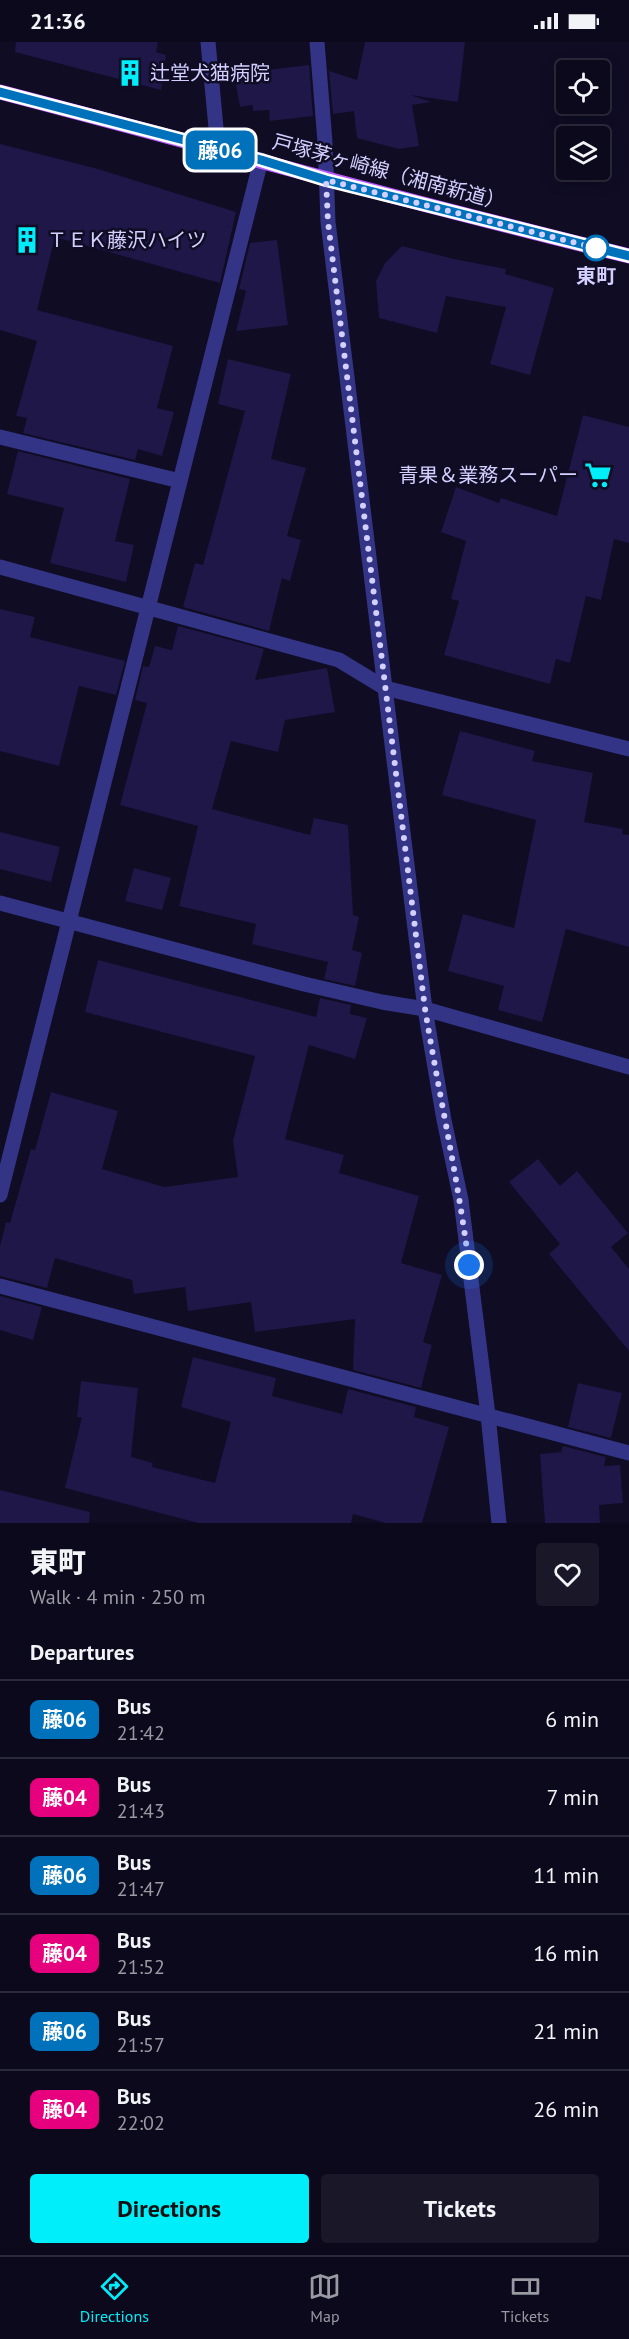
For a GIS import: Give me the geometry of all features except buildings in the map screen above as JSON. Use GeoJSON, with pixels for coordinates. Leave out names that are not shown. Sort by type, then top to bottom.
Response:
{"type":"FeatureCollection","features":[{"type":"Feature","properties":{"kind":"main road","name":"戸塚茅ヶ崎線（湘南新道）"},"geometry":{"type":"LineString","coordinates":[[0,92],[261,160],[326,180],[629,256]]}},
{"type":"Feature","properties":{"kind":"street"},"geometry":{"type":"LineString","coordinates":[[208,42],[218,149]]}},
{"type":"Feature","properties":{"kind":"street"},"geometry":{"type":"LineString","coordinates":[[317,42],[328,222],[385,688],[425,1009],[444,1120],[461,1200],[499,1523]]}},
{"type":"Feature","properties":{"kind":"street"},"geometry":{"type":"LineString","coordinates":[[0,1195],[261,160]]}},
{"type":"Feature","properties":{"kind":"street"},"geometry":{"type":"LineString","coordinates":[[0,437],[180,481]]}},
{"type":"Feature","properties":{"kind":"street"},"geometry":{"type":"LineString","coordinates":[[0,567],[339,660],[385,688],[629,749]]}},
{"type":"Feature","properties":{"kind":"street"},"geometry":{"type":"LineString","coordinates":[[0,903],[304,984],[382,1002],[425,1009],[629,1067]]}},
{"type":"Feature","properties":{"kind":"street"},"geometry":{"type":"LineString","coordinates":[[0,1286],[629,1453]]}},
{"type":"Feature","properties":{"kind":"bus line","name":"藤06"},"geometry":{"type":"LineString","coordinates":[[0,92],[261,160],[326,180],[629,256]]}},
{"type":"Feature","properties":{"kind":"place","name":"辻堂犬猫病院"},"geometry":{"type":"Point","coordinates":[130,73]}},
{"type":"Feature","properties":{"kind":"place","name":"ＴＥＫ藤沢ハイツ"},"geometry":{"type":"Point","coordinates":[27,240]}},
{"type":"Feature","properties":{"kind":"place","name":"東町"},"geometry":{"type":"Point","coordinates":[596,248]}},
{"type":"Feature","properties":{"kind":"place","name":"青果＆業務スーパー"},"geometry":{"type":"Point","coordinates":[598,475]}},
{"type":"Feature","properties":{"kind":"route"},"geometry":{"type":"LineString","coordinates":[[469,1265],[461,1200],[444,1120],[425,1009],[328,222],[326,180],[596,248]]}}]}
